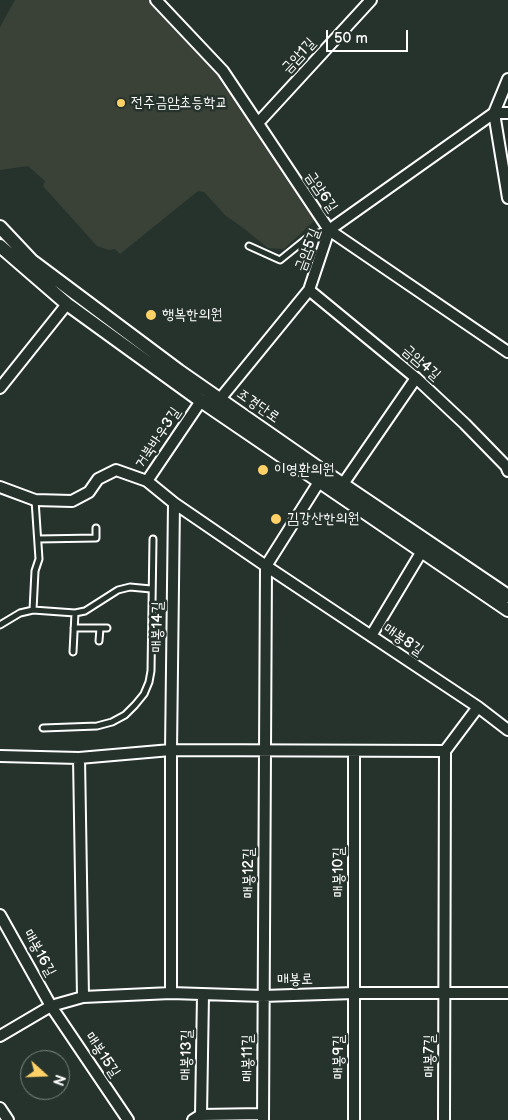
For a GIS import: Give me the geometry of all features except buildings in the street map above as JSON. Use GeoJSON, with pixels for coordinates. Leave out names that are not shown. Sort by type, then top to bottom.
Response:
{"type":"FeatureCollection","features":[{"type":"Feature","properties":{"kind":"street","name":"금암6길"},"geometry":{"type":"LineString","coordinates":[[156,0],[223,72],[329,230],[508,352]]}},
{"type":"Feature","properties":{"kind":"street","name":"금암1길"},"geometry":{"type":"LineString","coordinates":[[258,123],[360,4],[371,0]]}},
{"type":"Feature","properties":{"kind":"street"},"geometry":{"type":"LineString","coordinates":[[508,79],[494,113],[508,198]]}},
{"type":"Feature","properties":{"kind":"street"},"geometry":{"type":"LineString","coordinates":[[494,113],[508,113]]}},
{"type":"Feature","properties":{"kind":"street","name":"금암5길"},"geometry":{"type":"LineString","coordinates":[[220,399],[309,290],[329,230],[494,113]]}},
{"type":"Feature","properties":{"kind":"street","name":"조경단로"},"geometry":{"type":"LineString","coordinates":[[0,227],[32,261],[220,399],[508,596]]}},
{"type":"Feature","properties":{"kind":"street","name":"조경단로"},"geometry":{"type":"LineString","coordinates":[[0,248],[66,304],[201,401],[508,610]]}},
{"type":"Feature","properties":{"kind":"street","name":"금암4길"},"geometry":{"type":"LineString","coordinates":[[309,290],[416,378],[507,467]]}},
{"type":"Feature","properties":{"kind":"street"},"geometry":{"type":"LineString","coordinates":[[0,388],[66,304]]}},
{"type":"Feature","properties":{"kind":"street"},"geometry":{"type":"LineString","coordinates":[[343,484],[416,378]]}},
{"type":"Feature","properties":{"kind":"street"},"geometry":{"type":"LineString","coordinates":[[201,401],[220,399]]}},
{"type":"Feature","properties":{"kind":"street","name":"거북바우3길"},"geometry":{"type":"LineString","coordinates":[[0,488],[35,500],[72,501],[89,492],[98,478],[116,470],[148,481],[201,401]]}},
{"type":"Feature","properties":{"kind":"street"},"geometry":{"type":"LineString","coordinates":[[148,481],[174,504],[266,566],[320,482]]}},
{"type":"Feature","properties":{"kind":"street","name":"매봉14길"},"geometry":{"type":"LineString","coordinates":[[171,993],[174,504]]}},
{"type":"Feature","properties":{"kind":"street"},"geometry":{"type":"LineString","coordinates":[[371,636],[422,551]]}},
{"type":"Feature","properties":{"kind":"street","name":"매봉8길"},"geometry":{"type":"LineString","coordinates":[[266,566],[478,707],[508,730]]}},
{"type":"Feature","properties":{"kind":"street","name":"매봉12길"},"geometry":{"type":"LineString","coordinates":[[263,996],[266,566]]}},
{"type":"Feature","properties":{"kind":"street"},"geometry":{"type":"LineString","coordinates":[[445,993],[445,751],[478,707]]}},
{"type":"Feature","properties":{"kind":"street"},"geometry":{"type":"LineString","coordinates":[[0,756],[79,758],[171,750],[445,751]]}},
{"type":"Feature","properties":{"kind":"street","name":"매봉10길"},"geometry":{"type":"LineString","coordinates":[[354,752],[354,993]]}},
{"type":"Feature","properties":{"kind":"street"},"geometry":{"type":"LineString","coordinates":[[79,758],[83,997]]}},
{"type":"Feature","properties":{"kind":"street","name":"매봉16길"},"geometry":{"type":"LineString","coordinates":[[0,915],[51,1006]]}},
{"type":"Feature","properties":{"kind":"street","name":"매봉로"},"geometry":{"type":"LineString","coordinates":[[0,1036],[51,1006],[83,997],[171,993],[263,996],[354,993],[508,993]]}},
{"type":"Feature","properties":{"kind":"street","name":"매봉9길"},"geometry":{"type":"LineString","coordinates":[[354,993],[354,1120]]}},
{"type":"Feature","properties":{"kind":"street","name":"매봉7길"},"geometry":{"type":"LineString","coordinates":[[444,1120],[445,993]]}},
{"type":"Feature","properties":{"kind":"street","name":"매봉13길"},"geometry":{"type":"LineString","coordinates":[[197,1118],[203,995]]}},
{"type":"Feature","properties":{"kind":"street","name":"매봉11길"},"geometry":{"type":"LineString","coordinates":[[263,996],[263,1117]]}},
{"type":"Feature","properties":{"kind":"street","name":"매봉15길"},"geometry":{"type":"LineString","coordinates":[[51,1006],[128,1120]]}},
{"type":"Feature","properties":{"kind":"street"},"geometry":{"type":"LineString","coordinates":[[0,1108],[8,1120]]}},
{"type":"Feature","properties":{"kind":"street"},"geometry":{"type":"LineString","coordinates":[[197,1118],[263,1117]]}},
{"type":"Feature","properties":{"kind":"lane"},"geometry":{"type":"LineString","coordinates":[[249,246],[280,260],[311,235],[329,230]]}},
{"type":"Feature","properties":{"kind":"lane"},"geometry":{"type":"LineString","coordinates":[[33,610],[35,571],[39,559],[35,500]]}},
{"type":"Feature","properties":{"kind":"lane"},"geometry":{"type":"LineString","coordinates":[[38,539],[96,538],[96,528]]}},
{"type":"Feature","properties":{"kind":"lane"},"geometry":{"type":"LineString","coordinates":[[42,728],[97,726],[112,722],[125,715],[144,694],[151,671],[153,539]]}},
{"type":"Feature","properties":{"kind":"lane"},"geometry":{"type":"LineString","coordinates":[[0,625],[20,613],[33,610],[75,613],[85,611],[118,590],[130,587],[152,589]]}},
{"type":"Feature","properties":{"kind":"lane"},"geometry":{"type":"LineString","coordinates":[[73,652],[75,613]]}},
{"type":"Feature","properties":{"kind":"lane"},"geometry":{"type":"LineString","coordinates":[[74,628],[107,628]]}},
{"type":"Feature","properties":{"kind":"lane"},"geometry":{"type":"LineString","coordinates":[[99,641],[100,628]]}},
{"type":"Feature","properties":{"kind":"shaded area","name":"전주금암초등학교"},"geometry":{"type":"Polygon","coordinates":[[[15,0],[149,0],[217,69],[265,138],[315,220],[284,249],[268,248],[226,216],[204,192],[198,191],[120,254],[115,249],[109,250],[97,246],[43,186],[45,181],[28,166],[0,170],[0,27],[15,0]]]}},
{"type":"Feature","properties":{"kind":"place","name":"전주금암초등학교"},"geometry":{"type":"Point","coordinates":[121,103]}},
{"type":"Feature","properties":{"kind":"place","name":"행복한의원"},"geometry":{"type":"Point","coordinates":[151,315]}},
{"type":"Feature","properties":{"kind":"place","name":"이영환의원"},"geometry":{"type":"Point","coordinates":[263,470]}},
{"type":"Feature","properties":{"kind":"place","name":"김강산한의원"},"geometry":{"type":"Point","coordinates":[276,519]}}]}
